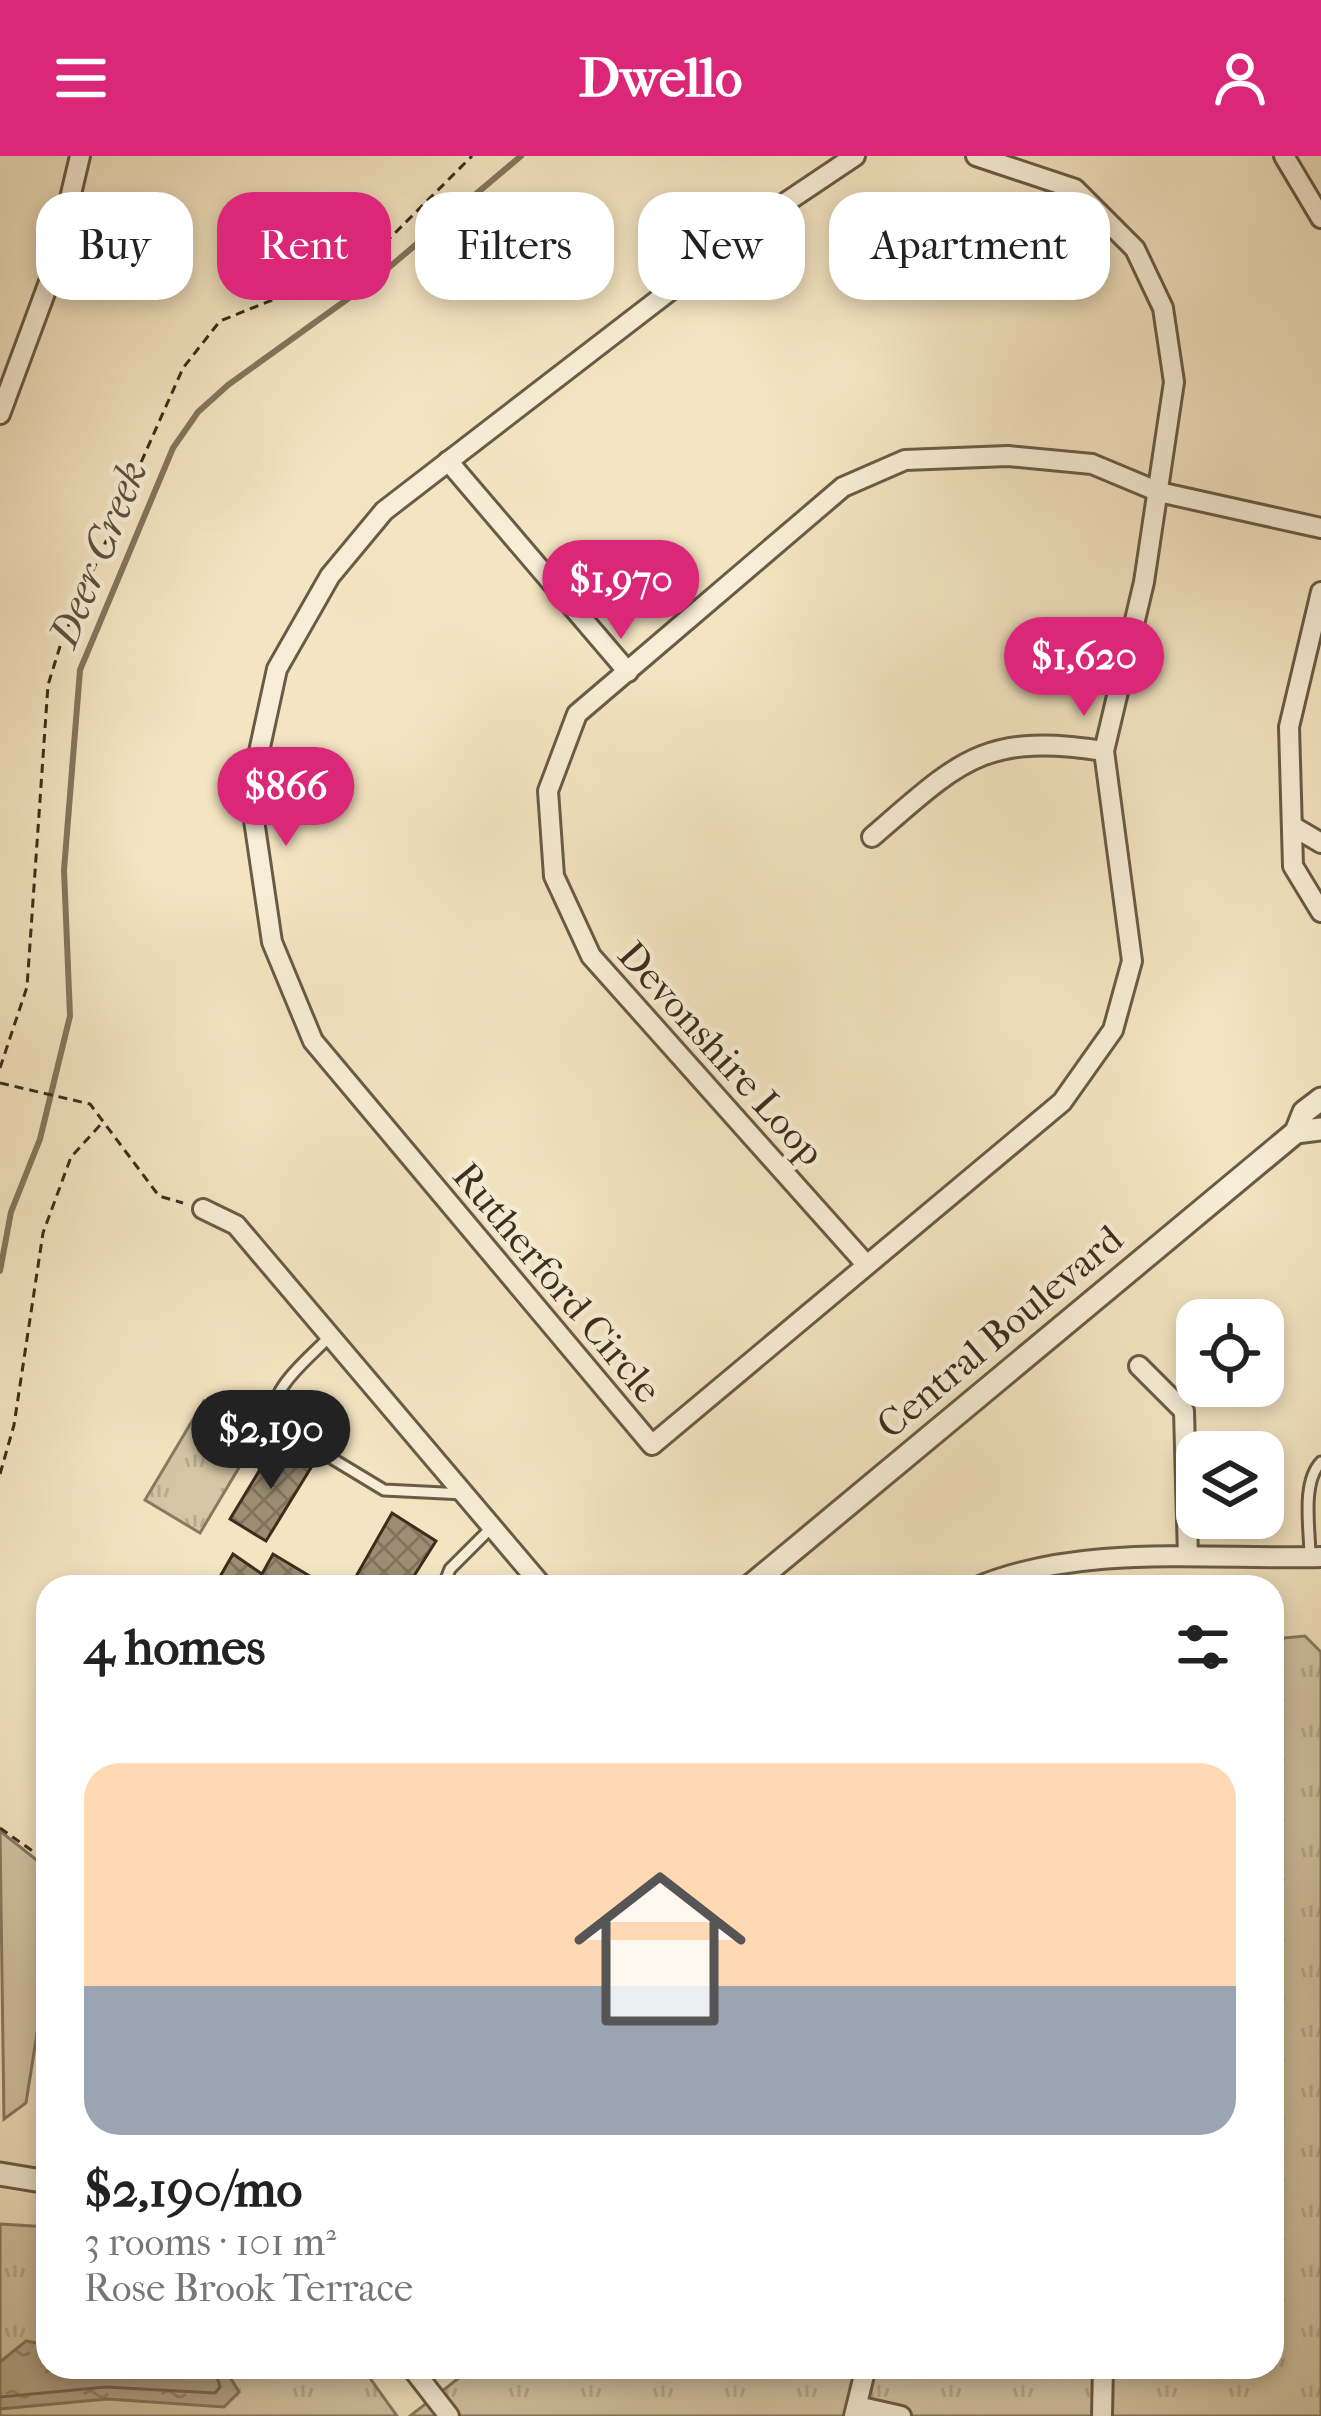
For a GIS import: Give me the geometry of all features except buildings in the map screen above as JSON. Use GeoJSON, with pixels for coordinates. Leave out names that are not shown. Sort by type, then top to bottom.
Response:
{"type":"FeatureCollection","features":[{"type":"Feature","properties":{"kind":"street"},"geometry":{"type":"LineString","coordinates":[[0,414],[52,274],[80,156]]}},
{"type":"Feature","properties":{"kind":"street","name":"Rutherford Circle"},"geometry":{"type":"LineString","coordinates":[[856,156],[776,209],[384,512],[330,576],[277,669],[250,793],[272,942],[313,1041],[652,1444],[864,1262],[1062,1102],[1113,1030],[1132,962],[1104,751],[1159,492],[1174,382],[1163,308],[1135,248],[1075,189],[976,156]]}},
{"type":"Feature","properties":{"kind":"street"},"geometry":{"type":"LineString","coordinates":[[1284,156],[1321,218]]}},
{"type":"Feature","properties":{"kind":"street","name":"Devonshire Loop"},"geometry":{"type":"LineString","coordinates":[[864,1262],[591,956],[554,876],[548,790],[577,714],[843,487],[905,460],[1008,456],[1092,464],[1159,492],[1321,528]]}},
{"type":"Feature","properties":{"kind":"street"},"geometry":{"type":"LineString","coordinates":[[448,461],[628,672]]}},
{"type":"Feature","properties":{"kind":"street"},"geometry":{"type":"LineString","coordinates":[[1321,592],[1289,727],[1294,866],[1321,910]]}},
{"type":"Feature","properties":{"kind":"street"},"geometry":{"type":"LineString","coordinates":[[872,837],[954,766],[1007,745],[1104,751]]}},
{"type":"Feature","properties":{"kind":"street"},"geometry":{"type":"LineString","coordinates":[[1294,827],[1321,843]]}},
{"type":"Feature","properties":{"kind":"street","name":"Central Boulevard"},"geometry":{"type":"LineString","coordinates":[[763,1575],[1296,1132],[1304,1112],[1321,1100]]}},
{"type":"Feature","properties":{"kind":"street"},"geometry":{"type":"LineString","coordinates":[[1296,1132],[1321,1129]]}},
{"type":"Feature","properties":{"kind":"street"},"geometry":{"type":"LineString","coordinates":[[203,1208],[236,1225],[533,1575]]}},
{"type":"Feature","properties":{"kind":"street"},"geometry":{"type":"LineString","coordinates":[[1139,1366],[1184,1411],[1188,1556]]}},
{"type":"Feature","properties":{"kind":"street"},"geometry":{"type":"LineString","coordinates":[[1009,1575],[1066,1565],[1188,1556],[1316,1557]]}},
{"type":"Feature","properties":{"kind":"street"},"geometry":{"type":"LineString","coordinates":[[0,2174],[36,2180]]}},
{"type":"Feature","properties":{"kind":"street"},"geometry":{"type":"LineString","coordinates":[[420,2379],[449,2416]]}},
{"type":"Feature","properties":{"kind":"street"},"geometry":{"type":"LineString","coordinates":[[863,2379],[856,2411],[901,2416]]}},
{"type":"Feature","properties":{"kind":"street"},"geometry":{"type":"LineString","coordinates":[[1102,2416],[1103,2379]]}},
{"type":"Feature","properties":{"kind":"lane"},"geometry":{"type":"LineString","coordinates":[[330,1336],[279,1392],[273,1405],[275,1424],[384,1490],[464,1495]]}},
{"type":"Feature","properties":{"kind":"lane"},"geometry":{"type":"LineString","coordinates":[[1316,1557],[1310,1486],[1312,1471],[1321,1462]]}},
{"type":"Feature","properties":{"kind":"lane"},"geometry":{"type":"LineString","coordinates":[[448,1575],[492,1527]]}},
{"type":"Feature","properties":{"kind":"path"},"geometry":{"type":"LineString","coordinates":[[0,1068],[27,987],[48,685],[62,640],[183,368],[220,321],[317,282],[388,239],[472,156]]}},
{"type":"Feature","properties":{"kind":"path"},"geometry":{"type":"LineString","coordinates":[[0,1084],[84,1102],[159,1196],[203,1208]]}},
{"type":"Feature","properties":{"kind":"path"},"geometry":{"type":"LineString","coordinates":[[0,1474],[14,1425],[43,1233],[70,1157],[104,1122]]}},
{"type":"Feature","properties":{"kind":"path"},"geometry":{"type":"LineString","coordinates":[[0,1828],[36,1854]]}},
{"type":"Feature","properties":{"kind":"green space"},"geometry":{"type":"Polygon","coordinates":[[[204,1401],[259,1434],[200,1533],[145,1500],[204,1401]]]}},
{"type":"Feature","properties":{"kind":"green space"},"geometry":{"type":"Polygon","coordinates":[[[1305,1636],[1321,1652],[1321,2416],[410,2416],[458,2379],[1284,2379],[1284,1638],[1305,1636]]]}},
{"type":"Feature","properties":{"kind":"green space"},"geometry":{"type":"Polygon","coordinates":[[[0,1831],[36,1860],[36,2040],[26,2103],[4,2119],[0,1831]]]}},
{"type":"Feature","properties":{"kind":"green space"},"geometry":{"type":"Polygon","coordinates":[[[0,2224],[36,2226],[36,2379],[371,2379],[397,2416],[0,2416],[0,2224]]]}},
{"type":"Feature","properties":{"kind":"water"},"geometry":{"type":"Polygon","coordinates":[[[26,2341],[36,2343],[36,2379],[231,2379],[239,2392],[224,2407],[107,2399],[0,2409],[0,2362],[26,2341]]]}},
{"type":"Feature","properties":{"kind":"waterway","name":"Deer Creek"},"geometry":{"type":"LineString","coordinates":[[0,1271],[11,1212],[40,1139],[70,1016],[64,870],[80,670],[173,448],[198,412],[228,385],[374,280],[521,156]]}}]}
